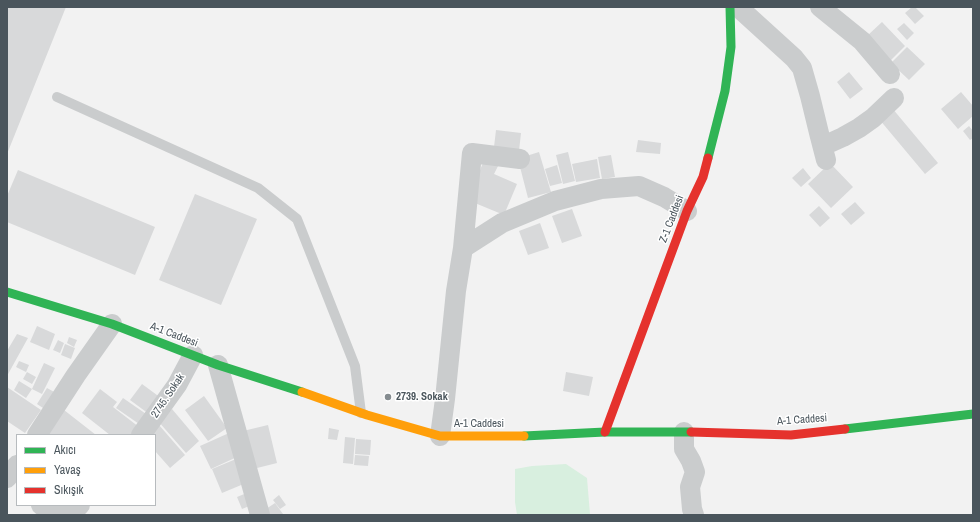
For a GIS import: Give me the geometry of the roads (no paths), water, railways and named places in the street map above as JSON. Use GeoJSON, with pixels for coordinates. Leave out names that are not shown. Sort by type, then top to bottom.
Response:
{"type":"FeatureCollection","features":[{"type":"Feature","properties":{"kind":"main road","name":"Z-1 Caddesi"},"geometry":{"type":"LineString","coordinates":[[605,432],[687,212],[703,177],[725,91],[731,47],[730,7]]}},
{"type":"Feature","properties":{"kind":"main road","name":"A-1 Caddesi"},"geometry":{"type":"LineString","coordinates":[[7,292],[112,324],[218,365],[303,392],[361,413],[440,436],[517,436],[605,432],[684,432],[791,435],[973,414]]}},
{"type":"Feature","properties":{"kind":"street"},"geometry":{"type":"LineString","coordinates":[[738,7],[794,58],[802,68],[825,153],[843,137],[859,128],[872,118],[894,98]]}},
{"type":"Feature","properties":{"kind":"street"},"geometry":{"type":"LineString","coordinates":[[820,7],[862,42],[890,74]]}},
{"type":"Feature","properties":{"kind":"street"},"geometry":{"type":"LineString","coordinates":[[440,436],[456,291],[463,248],[472,153],[520,159]]}},
{"type":"Feature","properties":{"kind":"street"},"geometry":{"type":"LineString","coordinates":[[463,248],[502,223],[555,200],[601,189],[639,186],[664,197],[687,212]]}},
{"type":"Feature","properties":{"kind":"street"},"geometry":{"type":"LineString","coordinates":[[38,434],[76,375],[112,324]]}},
{"type":"Feature","properties":{"kind":"street","name":"2745. Sokak"},"geometry":{"type":"LineString","coordinates":[[142,434],[177,386],[194,355]]}},
{"type":"Feature","properties":{"kind":"street"},"geometry":{"type":"LineString","coordinates":[[218,365],[260,515]]}},
{"type":"Feature","properties":{"kind":"street"},"geometry":{"type":"LineString","coordinates":[[684,432],[684,449],[695,472],[690,486],[694,515]]}},
{"type":"Feature","properties":{"kind":"street"},"geometry":{"type":"LineString","coordinates":[[7,478],[16,466]]}},
{"type":"Feature","properties":{"kind":"street"},"geometry":{"type":"LineString","coordinates":[[7,485],[16,490]]}},
{"type":"Feature","properties":{"kind":"street"},"geometry":{"type":"LineString","coordinates":[[43,506],[54,512],[66,514],[79,506]]}},
{"type":"Feature","properties":{"kind":"lane"},"geometry":{"type":"LineString","coordinates":[[57,97],[258,188],[297,220],[355,366],[361,413]]}},
{"type":"Feature","properties":{"kind":"place","name":"2739. Sokak"},"geometry":{"type":"Point","coordinates":[388,397]}}]}
